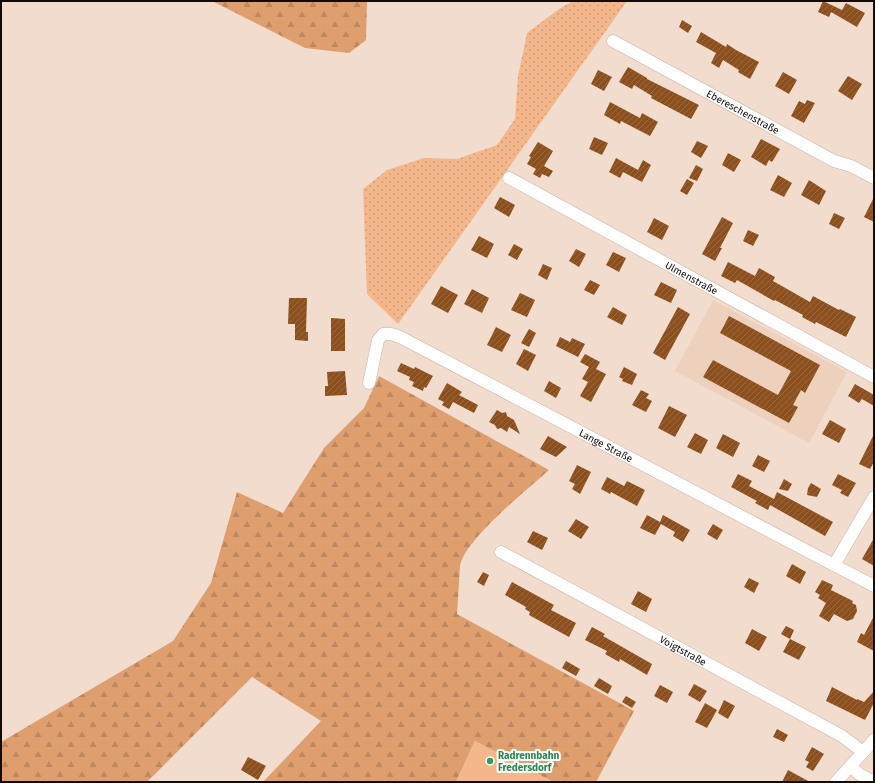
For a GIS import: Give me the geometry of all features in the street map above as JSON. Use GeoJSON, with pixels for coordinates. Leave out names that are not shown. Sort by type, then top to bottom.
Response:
{"type":"FeatureCollection","features":[{"type":"Feature","properties":{"kind":"street","name":"Ebereschenstraße"},"geometry":{"type":"LineString","coordinates":[[613,41],[834,161],[851,166],[874,178]]}},
{"type":"Feature","properties":{"kind":"street","name":"Ulmenstraße"},"geometry":{"type":"LineString","coordinates":[[509,178],[874,376]]}},
{"type":"Feature","properties":{"kind":"street","name":"Lange Straße"},"geometry":{"type":"LineString","coordinates":[[369,383],[378,340],[383,334],[391,334],[400,337],[874,586]]}},
{"type":"Feature","properties":{"kind":"street"},"geometry":{"type":"LineString","coordinates":[[834,565],[874,497]]}},
{"type":"Feature","properties":{"kind":"street","name":"Voigtstraße"},"geometry":{"type":"LineString","coordinates":[[501,552],[842,736],[863,752]]}},
{"type":"Feature","properties":{"kind":"street"},"geometry":{"type":"LineString","coordinates":[[836,782],[874,740]]}},
{"type":"Feature","properties":{"kind":"street"},"geometry":{"type":"LineString","coordinates":[[851,766],[859,774],[874,782]]}},
{"type":"Feature","properties":{"kind":"shaded area"},"geometry":{"type":"Polygon","coordinates":[[[573,1],[627,1],[398,324],[367,294],[363,189],[387,170],[424,158],[457,159],[497,145],[515,119],[518,76],[527,33],[559,9],[573,1]]]}},
{"type":"Feature","properties":{"kind":"shaded area"},"geometry":{"type":"Polygon","coordinates":[[[713,300],[847,372],[809,443],[675,371],[713,300]]]}},
{"type":"Feature","properties":{"kind":"shaded area","name":"Radrennbahn Fredersdorf"},"geometry":{"type":"Polygon","coordinates":[[[475,741],[553,782],[456,782],[475,741]]]}},
{"type":"Feature","properties":{"kind":"green space"},"geometry":{"type":"Polygon","coordinates":[[[212,1],[367,1],[366,40],[349,53],[305,48],[212,1]]]}},
{"type":"Feature","properties":{"kind":"green space"},"geometry":{"type":"Polygon","coordinates":[[[379,376],[549,470],[484,529],[464,555],[460,566],[457,614],[634,711],[596,782],[553,782],[475,741],[456,782],[263,782],[321,721],[252,677],[147,782],[1,782],[1,742],[173,641],[211,583],[237,492],[283,513],[324,448],[364,408],[379,376]]]}},
{"type":"Feature","properties":{"kind":"building"},"geometry":{"type":"Polygon","coordinates":[[[823,1],[842,10],[846,3],[865,13],[857,27],[831,12],[829,17],[818,12],[823,1]]]}},
{"type":"Feature","properties":{"kind":"building"},"geometry":{"type":"Polygon","coordinates":[[[682,20],[692,26],[688,33],[679,27],[682,20]]]}},
{"type":"Feature","properties":{"kind":"building"},"geometry":{"type":"Polygon","coordinates":[[[701,32],[726,47],[727,44],[759,62],[750,79],[723,60],[719,68],[711,63],[716,53],[696,42],[701,32]]]}},
{"type":"Feature","properties":{"kind":"building"},"geometry":{"type":"Polygon","coordinates":[[[628,67],[647,79],[699,105],[691,119],[651,98],[652,96],[634,85],[632,89],[619,82],[628,67]]]}},
{"type":"Feature","properties":{"kind":"building"},"geometry":{"type":"Polygon","coordinates":[[[598,70],[612,77],[604,91],[591,84],[598,70]]]}},
{"type":"Feature","properties":{"kind":"building"},"geometry":{"type":"Polygon","coordinates":[[[783,72],[797,80],[789,94],[775,86],[783,72]]]}},
{"type":"Feature","properties":{"kind":"building"},"geometry":{"type":"Polygon","coordinates":[[[848,76],[862,84],[852,100],[838,91],[848,76]]]}},
{"type":"Feature","properties":{"kind":"building"},"geometry":{"type":"Polygon","coordinates":[[[807,100],[815,103],[804,123],[791,116],[799,101],[805,104],[807,100]]]}},
{"type":"Feature","properties":{"kind":"building"},"geometry":{"type":"Polygon","coordinates":[[[610,102],[640,118],[642,113],[658,122],[650,136],[621,121],[620,124],[604,115],[610,102]]]}},
{"type":"Feature","properties":{"kind":"building"},"geometry":{"type":"Polygon","coordinates":[[[594,137],[608,143],[602,155],[589,149],[594,137]]]}},
{"type":"Feature","properties":{"kind":"building"},"geometry":{"type":"Polygon","coordinates":[[[761,139],[780,149],[772,162],[769,160],[766,166],[751,157],[761,139]]]}},
{"type":"Feature","properties":{"kind":"building"},"geometry":{"type":"Polygon","coordinates":[[[697,141],[708,146],[701,158],[691,152],[697,141]]]}},
{"type":"Feature","properties":{"kind":"building"},"geometry":{"type":"Polygon","coordinates":[[[538,142],[553,151],[544,166],[553,171],[549,177],[542,174],[540,178],[533,174],[536,169],[527,164],[531,157],[529,156],[538,142]]]}},
{"type":"Feature","properties":{"kind":"building"},"geometry":{"type":"Polygon","coordinates":[[[728,153],[741,160],[734,172],[722,165],[728,153]]]}},
{"type":"Feature","properties":{"kind":"building"},"geometry":{"type":"Polygon","coordinates":[[[616,158],[638,170],[643,160],[651,165],[642,182],[623,172],[620,178],[609,172],[616,158]]]}},
{"type":"Feature","properties":{"kind":"building"},"geometry":{"type":"Polygon","coordinates":[[[696,165],[703,169],[697,181],[689,178],[696,165]]]}},
{"type":"Feature","properties":{"kind":"building"},"geometry":{"type":"Polygon","coordinates":[[[778,175],[792,183],[784,197],[770,190],[778,175]]]}},
{"type":"Feature","properties":{"kind":"building"},"geometry":{"type":"Polygon","coordinates":[[[687,179],[694,183],[687,195],[680,191],[687,179]]]}},
{"type":"Feature","properties":{"kind":"building"},"geometry":{"type":"Polygon","coordinates":[[[809,180],[826,191],[819,205],[801,195],[809,180]]]}},
{"type":"Feature","properties":{"kind":"building"},"geometry":{"type":"Polygon","coordinates":[[[500,197],[515,205],[509,217],[494,208],[500,197]]]}},
{"type":"Feature","properties":{"kind":"building"},"geometry":{"type":"Polygon","coordinates":[[[874,197],[874,222],[864,217],[874,197]]]}},
{"type":"Feature","properties":{"kind":"building"},"geometry":{"type":"Polygon","coordinates":[[[834,213],[845,218],[839,229],[829,224],[834,213]]]}},
{"type":"Feature","properties":{"kind":"building"},"geometry":{"type":"Polygon","coordinates":[[[722,217],[733,223],[715,261],[702,254],[722,217]]]}},
{"type":"Feature","properties":{"kind":"building"},"geometry":{"type":"Polygon","coordinates":[[[654,218],[669,226],[662,240],[647,232],[654,218]]]}},
{"type":"Feature","properties":{"kind":"building"},"geometry":{"type":"Polygon","coordinates":[[[748,230],[759,235],[753,246],[743,241],[748,230]]]}},
{"type":"Feature","properties":{"kind":"building"},"geometry":{"type":"Polygon","coordinates":[[[479,236],[494,244],[487,258],[471,250],[479,236]]]}},
{"type":"Feature","properties":{"kind":"building"},"geometry":{"type":"Polygon","coordinates":[[[514,244],[523,249],[517,260],[508,255],[514,244]]]}},
{"type":"Feature","properties":{"kind":"building"},"geometry":{"type":"Polygon","coordinates":[[[576,249],[586,254],[579,267],[569,261],[576,249]]]}},
{"type":"Feature","properties":{"kind":"building"},"geometry":{"type":"Polygon","coordinates":[[[613,252],[626,258],[619,272],[606,265],[613,252]]]}},
{"type":"Feature","properties":{"kind":"building"},"geometry":{"type":"Polygon","coordinates":[[[728,262],[755,276],[759,268],[775,277],[773,281],[810,302],[813,296],[856,317],[846,337],[816,322],[815,324],[802,317],[803,315],[775,300],[774,301],[737,280],[735,283],[721,276],[728,262]]]}},
{"type":"Feature","properties":{"kind":"building"},"geometry":{"type":"Polygon","coordinates":[[[543,264],[552,268],[547,280],[538,275],[543,264]]]}},
{"type":"Feature","properties":{"kind":"building"},"geometry":{"type":"Polygon","coordinates":[[[590,280],[600,285],[594,295],[584,290],[590,280]]]}},
{"type":"Feature","properties":{"kind":"building"},"geometry":{"type":"Polygon","coordinates":[[[661,282],[677,290],[671,303],[654,295],[661,282]]]}},
{"type":"Feature","properties":{"kind":"building"},"geometry":{"type":"Polygon","coordinates":[[[441,286],[458,295],[448,313],[431,304],[441,286]]]}},
{"type":"Feature","properties":{"kind":"building"},"geometry":{"type":"Polygon","coordinates":[[[472,289],[489,298],[482,313],[464,304],[472,289]]]}},
{"type":"Feature","properties":{"kind":"building"},"geometry":{"type":"Polygon","coordinates":[[[520,293],[535,300],[527,317],[511,310],[520,293]]]}},
{"type":"Feature","properties":{"kind":"building"},"geometry":{"type":"Polygon","coordinates":[[[289,298],[307,298],[306,332],[308,332],[308,341],[295,340],[295,324],[288,324],[289,298]]]}},
{"type":"Feature","properties":{"kind":"building"},"geometry":{"type":"Polygon","coordinates":[[[613,307],[627,315],[622,325],[607,317],[613,307]]]}},
{"type":"Feature","properties":{"kind":"building"},"geometry":{"type":"Polygon","coordinates":[[[678,307],[690,314],[665,360],[653,353],[678,307]]]}},
{"type":"Feature","properties":{"kind":"building"},"geometry":{"type":"Polygon","coordinates":[[[729,316],[820,365],[805,393],[801,390],[793,405],[798,407],[789,423],[703,377],[713,360],[778,395],[791,371],[720,333],[729,316]]]}},
{"type":"Feature","properties":{"kind":"building"},"geometry":{"type":"Polygon","coordinates":[[[331,318],[345,319],[345,351],[331,351],[331,318]]]}},
{"type":"Feature","properties":{"kind":"building"},"geometry":{"type":"Polygon","coordinates":[[[496,327],[511,335],[502,352],[487,345],[496,327]]]}},
{"type":"Feature","properties":{"kind":"building"},"geometry":{"type":"Polygon","coordinates":[[[529,329],[536,333],[529,347],[521,343],[529,329]]]}},
{"type":"Feature","properties":{"kind":"building"},"geometry":{"type":"Polygon","coordinates":[[[560,337],[570,342],[572,338],[585,344],[578,357],[556,346],[560,337]]]}},
{"type":"Feature","properties":{"kind":"building"},"geometry":{"type":"Polygon","coordinates":[[[524,349],[536,355],[528,371],[516,364],[524,349]]]}},
{"type":"Feature","properties":{"kind":"building"},"geometry":{"type":"Polygon","coordinates":[[[585,354],[600,362],[596,369],[606,374],[591,402],[580,396],[588,382],[582,379],[589,367],[580,362],[585,354]]]}},
{"type":"Feature","properties":{"kind":"building"},"geometry":{"type":"Polygon","coordinates":[[[401,363],[414,369],[415,367],[433,376],[426,388],[424,387],[423,391],[412,386],[414,382],[409,380],[410,377],[397,371],[401,363]]]}},
{"type":"Feature","properties":{"kind":"building"},"geometry":{"type":"Polygon","coordinates":[[[624,367],[637,374],[632,385],[622,381],[623,379],[619,377],[624,367]]]}},
{"type":"Feature","properties":{"kind":"building"},"geometry":{"type":"Polygon","coordinates":[[[345,371],[347,395],[325,396],[325,386],[328,386],[327,372],[345,371]]]}},
{"type":"Feature","properties":{"kind":"building"},"geometry":{"type":"Polygon","coordinates":[[[549,381],[561,388],[556,398],[544,391],[549,381]]]}},
{"type":"Feature","properties":{"kind":"building"},"geometry":{"type":"Polygon","coordinates":[[[447,383],[462,392],[459,395],[478,405],[474,413],[453,402],[449,409],[442,405],[444,402],[438,399],[447,383]]]}},
{"type":"Feature","properties":{"kind":"building"},"geometry":{"type":"Polygon","coordinates":[[[855,384],[874,395],[874,406],[862,399],[859,403],[848,396],[855,384]]]}},
{"type":"Feature","properties":{"kind":"building"},"geometry":{"type":"Polygon","coordinates":[[[641,390],[649,394],[646,398],[652,401],[646,412],[632,405],[641,390]]]}},
{"type":"Feature","properties":{"kind":"building"},"geometry":{"type":"Polygon","coordinates":[[[669,406],[687,415],[675,437],[658,428],[669,406]]]}},
{"type":"Feature","properties":{"kind":"building"},"geometry":{"type":"Polygon","coordinates":[[[497,410],[502,413],[506,412],[507,416],[514,420],[520,434],[509,427],[507,432],[501,428],[497,429],[495,425],[489,422],[497,410]]]}},
{"type":"Feature","properties":{"kind":"building"},"geometry":{"type":"Polygon","coordinates":[[[830,420],[846,429],[839,443],[822,434],[830,420]]]}},
{"type":"Feature","properties":{"kind":"building"},"geometry":{"type":"Polygon","coordinates":[[[695,433],[708,440],[701,454],[687,447],[695,433]]]}},
{"type":"Feature","properties":{"kind":"building"},"geometry":{"type":"Polygon","coordinates":[[[723,434],[740,443],[733,457],[716,448],[723,434]]]}},
{"type":"Feature","properties":{"kind":"building"},"geometry":{"type":"Polygon","coordinates":[[[874,434],[874,462],[870,469],[859,464],[874,434]]]}},
{"type":"Feature","properties":{"kind":"building"},"geometry":{"type":"Polygon","coordinates":[[[548,436],[567,447],[556,457],[540,449],[548,436]]]}},
{"type":"Feature","properties":{"kind":"building"},"geometry":{"type":"Polygon","coordinates":[[[758,455],[770,461],[764,472],[752,466],[758,455]]]}},
{"type":"Feature","properties":{"kind":"building"},"geometry":{"type":"Polygon","coordinates":[[[577,465],[591,472],[580,494],[572,489],[575,484],[569,481],[577,465]]]}},
{"type":"Feature","properties":{"kind":"building"},"geometry":{"type":"Polygon","coordinates":[[[738,474],[752,481],[749,486],[774,499],[777,492],[833,522],[825,536],[770,505],[768,510],[755,503],[757,501],[731,487],[738,474]]]}},
{"type":"Feature","properties":{"kind":"building"},"geometry":{"type":"Polygon","coordinates":[[[838,474],[856,483],[848,497],[840,493],[842,490],[832,485],[838,474]]]}},
{"type":"Feature","properties":{"kind":"building"},"geometry":{"type":"Polygon","coordinates":[[[607,477],[624,486],[627,481],[645,490],[637,506],[611,492],[610,494],[601,489],[607,477]]]}},
{"type":"Feature","properties":{"kind":"building"},"geometry":{"type":"Polygon","coordinates":[[[784,479],[792,484],[788,491],[779,489],[784,479]]]}},
{"type":"Feature","properties":{"kind":"building"},"geometry":{"type":"Polygon","coordinates":[[[811,483],[821,489],[817,497],[807,495],[808,488],[811,483]]]}},
{"type":"Feature","properties":{"kind":"building"},"geometry":{"type":"Polygon","coordinates":[[[647,515],[660,522],[663,515],[690,530],[683,542],[673,536],[675,532],[661,524],[655,535],[640,528],[647,515]]]}},
{"type":"Feature","properties":{"kind":"building"},"geometry":{"type":"Polygon","coordinates":[[[576,519],[589,527],[581,539],[568,531],[576,519]]]}},
{"type":"Feature","properties":{"kind":"building"},"geometry":{"type":"Polygon","coordinates":[[[713,524],[723,530],[717,540],[707,534],[713,524]]]}},
{"type":"Feature","properties":{"kind":"building"},"geometry":{"type":"Polygon","coordinates":[[[533,531],[548,538],[542,550],[527,542],[533,531]]]}},
{"type":"Feature","properties":{"kind":"building"},"geometry":{"type":"Polygon","coordinates":[[[874,538],[874,566],[862,559],[874,538]]]}},
{"type":"Feature","properties":{"kind":"building"},"geometry":{"type":"Polygon","coordinates":[[[792,564],[806,572],[800,584],[786,576],[792,564]]]}},
{"type":"Feature","properties":{"kind":"building"},"geometry":{"type":"Polygon","coordinates":[[[483,572],[489,575],[484,586],[477,582],[483,572]]]}},
{"type":"Feature","properties":{"kind":"building"},"geometry":{"type":"Polygon","coordinates":[[[749,578],[759,583],[754,593],[744,587],[749,578]]]}},
{"type":"Feature","properties":{"kind":"building"},"geometry":{"type":"Polygon","coordinates":[[[822,580],[833,585],[831,590],[853,601],[852,603],[856,605],[857,611],[853,619],[847,621],[834,614],[829,622],[819,616],[826,603],[818,598],[820,595],[815,592],[822,580]]]}},
{"type":"Feature","properties":{"kind":"building"},"geometry":{"type":"Polygon","coordinates":[[[512,582],[554,605],[551,610],[576,623],[569,637],[529,615],[530,612],[525,609],[526,607],[505,595],[512,582]]]}},
{"type":"Feature","properties":{"kind":"building"},"geometry":{"type":"Polygon","coordinates":[[[638,591],[652,599],[646,612],[631,604],[638,591]]]}},
{"type":"Feature","properties":{"kind":"building"},"geometry":{"type":"Polygon","coordinates":[[[874,616],[874,651],[857,642],[861,633],[864,635],[874,616]]]}},
{"type":"Feature","properties":{"kind":"building"},"geometry":{"type":"Polygon","coordinates":[[[786,626],[794,630],[790,639],[781,634],[786,626]]]}},
{"type":"Feature","properties":{"kind":"building"},"geometry":{"type":"Polygon","coordinates":[[[592,627],[605,634],[603,636],[652,664],[647,675],[620,659],[619,662],[605,654],[607,651],[585,640],[592,627]]]}},
{"type":"Feature","properties":{"kind":"building"},"geometry":{"type":"Polygon","coordinates":[[[752,629],[767,637],[759,651],[745,643],[752,629]]]}},
{"type":"Feature","properties":{"kind":"building"},"geometry":{"type":"Polygon","coordinates":[[[790,639],[806,647],[799,660],[783,652],[790,639]]]}},
{"type":"Feature","properties":{"kind":"building"},"geometry":{"type":"Polygon","coordinates":[[[566,661],[580,669],[576,676],[562,668],[566,661]]]}},
{"type":"Feature","properties":{"kind":"building"},"geometry":{"type":"Polygon","coordinates":[[[599,678],[612,686],[608,694],[594,686],[599,678]]]}},
{"type":"Feature","properties":{"kind":"building"},"geometry":{"type":"Polygon","coordinates":[[[694,684],[707,691],[700,702],[688,695],[694,684]]]}},
{"type":"Feature","properties":{"kind":"building"},"geometry":{"type":"Polygon","coordinates":[[[660,685],[673,692],[667,703],[654,696],[660,685]]]}},
{"type":"Feature","properties":{"kind":"building"},"geometry":{"type":"Polygon","coordinates":[[[832,687],[864,702],[874,691],[874,703],[865,720],[826,701],[832,687]]]}},
{"type":"Feature","properties":{"kind":"building"},"geometry":{"type":"Polygon","coordinates":[[[626,696],[636,702],[632,708],[622,702],[626,696]]]}},
{"type":"Feature","properties":{"kind":"building"},"geometry":{"type":"Polygon","coordinates":[[[724,700],[735,706],[728,719],[718,713],[724,700]]]}},
{"type":"Feature","properties":{"kind":"building"},"geometry":{"type":"Polygon","coordinates":[[[705,703],[717,710],[707,728],[695,722],[705,703]]]}},
{"type":"Feature","properties":{"kind":"building"},"geometry":{"type":"Polygon","coordinates":[[[777,729],[788,735],[784,742],[773,737],[777,729]]]}},
{"type":"Feature","properties":{"kind":"building"},"geometry":{"type":"Polygon","coordinates":[[[812,747],[824,754],[813,771],[806,767],[809,762],[805,760],[812,747]]]}},
{"type":"Feature","properties":{"kind":"building"},"geometry":{"type":"Polygon","coordinates":[[[248,757],[266,766],[258,780],[241,770],[248,757]]]}},
{"type":"Feature","properties":{"kind":"building"},"geometry":{"type":"Polygon","coordinates":[[[788,770],[810,782],[782,782],[788,770]]]}},
{"type":"Feature","properties":{"kind":"place","name":"Radrennbahn Fredersdorf"},"geometry":{"type":"Point","coordinates":[490,761]}}]}
